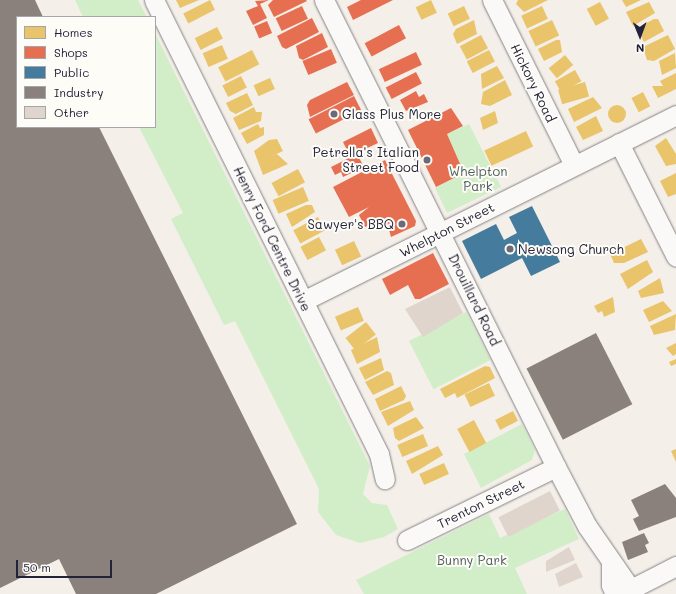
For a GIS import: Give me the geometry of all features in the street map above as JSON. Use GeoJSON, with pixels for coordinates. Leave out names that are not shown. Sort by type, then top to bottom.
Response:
{"type":"FeatureCollection","features":[{"type":"Feature","properties":{"kind":"street","name":"Henry Ford Centre Drive"},"geometry":{"type":"LineString","coordinates":[[154,0],[379,454],[384,479]]}},
{"type":"Feature","properties":{"kind":"street","name":"Drouillard Road"},"geometry":{"type":"LineString","coordinates":[[324,0],[556,467],[627,592]]}},
{"type":"Feature","properties":{"kind":"street","name":"Hickory Road"},"geometry":{"type":"LineString","coordinates":[[492,0],[574,165]]}},
{"type":"Feature","properties":{"kind":"street","name":"Whelpton Street"},"geometry":{"type":"LineString","coordinates":[[303,301],[440,234],[676,114]]}},
{"type":"Feature","properties":{"kind":"street"},"geometry":{"type":"LineString","coordinates":[[619,143],[676,257]]}},
{"type":"Feature","properties":{"kind":"street","name":"Trenton Street"},"geometry":{"type":"LineString","coordinates":[[406,540],[556,467]]}},
{"type":"Feature","properties":{"kind":"street"},"geometry":{"type":"LineString","coordinates":[[627,592],[676,566]]}},
{"type":"Feature","properties":{"kind":"green space"},"geometry":{"type":"Polygon","coordinates":[[[75,0],[138,0],[146,16],[83,16],[75,0]]]}},
{"type":"Feature","properties":{"kind":"green space"},"geometry":{"type":"Polygon","coordinates":[[[156,35],[370,466],[363,494],[372,503],[387,505],[398,529],[384,537],[360,543],[336,535],[318,512],[319,489],[235,321],[224,325],[171,219],[183,213],[140,128],[156,128],[156,35]]]}},
{"type":"Feature","properties":{"kind":"green space","name":"Whelpton Park"},"geometry":{"type":"Polygon","coordinates":[[[469,124],[501,187],[447,213],[435,188],[462,174],[442,136],[469,124]]]}},
{"type":"Feature","properties":{"kind":"green space"},"geometry":{"type":"Polygon","coordinates":[[[466,312],[491,360],[433,389],[409,341],[466,312]]]}},
{"type":"Feature","properties":{"kind":"green space"},"geometry":{"type":"Polygon","coordinates":[[[522,424],[535,450],[532,460],[481,488],[464,454],[522,424]]]}},
{"type":"Feature","properties":{"kind":"green space","name":"Bunny Park"},"geometry":{"type":"Polygon","coordinates":[[[565,509],[579,539],[515,568],[527,594],[364,594],[356,580],[489,514],[500,538],[565,509]]]}},
{"type":"Feature","properties":{"kind":"building: Homes"},"geometry":{"type":"Polygon","coordinates":[[[176,0],[199,0],[180,8],[176,0]]]}},
{"type":"Feature","properties":{"kind":"building: Homes"},"geometry":{"type":"Polygon","coordinates":[[[210,0],[215,10],[188,23],[183,14],[210,0]]]}},
{"type":"Feature","properties":{"kind":"building: Homes"},"geometry":{"type":"Polygon","coordinates":[[[431,0],[437,13],[422,20],[416,7],[431,0]]]}},
{"type":"Feature","properties":{"kind":"building: Homes"},"geometry":{"type":"Polygon","coordinates":[[[518,0],[548,0],[524,12],[516,4],[518,0]]]}},
{"type":"Feature","properties":{"kind":"building: Homes"},"geometry":{"type":"Polygon","coordinates":[[[622,0],[641,0],[626,7],[622,0]]]}},
{"type":"Feature","properties":{"kind":"building: Homes"},"geometry":{"type":"Polygon","coordinates":[[[600,2],[609,19],[596,26],[587,9],[600,2]]]}},
{"type":"Feature","properties":{"kind":"building: Homes"},"geometry":{"type":"Polygon","coordinates":[[[649,2],[655,13],[633,26],[626,12],[649,2]]]}},
{"type":"Feature","properties":{"kind":"building: Homes"},"geometry":{"type":"Polygon","coordinates":[[[464,6],[470,19],[454,26],[448,14],[464,6]]]}},
{"type":"Feature","properties":{"kind":"building: Homes"},"geometry":{"type":"Polygon","coordinates":[[[542,6],[548,19],[527,28],[521,16],[542,6]]]}},
{"type":"Feature","properties":{"kind":"building: Homes"},"geometry":{"type":"Polygon","coordinates":[[[654,19],[658,19],[664,31],[644,42],[637,28],[654,19]]]}},
{"type":"Feature","properties":{"kind":"building: Homes"},"geometry":{"type":"Polygon","coordinates":[[[474,20],[477,34],[457,44],[453,34],[456,29],[474,20]]]}},
{"type":"Feature","properties":{"kind":"building: Homes"},"geometry":{"type":"Polygon","coordinates":[[[552,20],[559,35],[536,46],[528,31],[552,20]]]}},
{"type":"Feature","properties":{"kind":"building: Homes"},"geometry":{"type":"Polygon","coordinates":[[[217,27],[223,39],[201,50],[195,38],[217,27]]]}},
{"type":"Feature","properties":{"kind":"building: Homes"},"geometry":{"type":"Polygon","coordinates":[[[481,35],[488,48],[467,60],[460,46],[481,35]]]}},
{"type":"Feature","properties":{"kind":"building: Homes"},"geometry":{"type":"Polygon","coordinates":[[[668,35],[675,49],[654,61],[647,60],[643,47],[668,35]]]}},
{"type":"Feature","properties":{"kind":"building: Homes"},"geometry":{"type":"Polygon","coordinates":[[[556,40],[560,40],[562,52],[544,61],[538,49],[556,40]]]}},
{"type":"Feature","properties":{"kind":"building: Homes"},"geometry":{"type":"Polygon","coordinates":[[[222,45],[228,59],[209,67],[203,53],[222,45]]]}},
{"type":"Feature","properties":{"kind":"building: Homes"},"geometry":{"type":"Polygon","coordinates":[[[252,50],[259,64],[225,82],[218,67],[252,50]]]}},
{"type":"Feature","properties":{"kind":"building: Homes"},"geometry":{"type":"Polygon","coordinates":[[[489,50],[495,62],[473,73],[467,61],[489,50]]]}},
{"type":"Feature","properties":{"kind":"building: Homes"},"geometry":{"type":"Polygon","coordinates":[[[675,53],[676,68],[662,75],[659,61],[675,53]]]}},
{"type":"Feature","properties":{"kind":"building: Homes"},"geometry":{"type":"Polygon","coordinates":[[[565,55],[573,65],[557,78],[549,68],[565,55]]]}},
{"type":"Feature","properties":{"kind":"building: Homes"},"geometry":{"type":"Polygon","coordinates":[[[497,66],[504,78],[482,89],[481,74],[497,66]]]}},
{"type":"Feature","properties":{"kind":"building: Homes"},"geometry":{"type":"Polygon","coordinates":[[[575,70],[581,81],[561,93],[555,81],[575,70]]]}},
{"type":"Feature","properties":{"kind":"building: Homes"},"geometry":{"type":"Polygon","coordinates":[[[676,73],[676,89],[658,98],[652,86],[663,86],[660,81],[676,73]]]}},
{"type":"Feature","properties":{"kind":"building: Homes"},"geometry":{"type":"Polygon","coordinates":[[[241,76],[247,88],[228,97],[222,86],[241,76]]]}},
{"type":"Feature","properties":{"kind":"building: Homes"},"geometry":{"type":"Polygon","coordinates":[[[270,78],[275,89],[258,96],[254,85],[270,78]]]}},
{"type":"Feature","properties":{"kind":"building: Homes"},"geometry":{"type":"Polygon","coordinates":[[[505,80],[512,95],[490,106],[481,104],[483,92],[505,80]]]}},
{"type":"Feature","properties":{"kind":"building: Homes"},"geometry":{"type":"Polygon","coordinates":[[[585,82],[589,96],[562,104],[558,90],[585,82]]]}},
{"type":"Feature","properties":{"kind":"building: Homes"},"geometry":{"type":"Polygon","coordinates":[[[643,92],[650,106],[639,112],[631,98],[643,92]]]}},
{"type":"Feature","properties":{"kind":"building: Homes"},"geometry":{"type":"Polygon","coordinates":[[[247,93],[253,105],[236,114],[230,111],[226,103],[247,93]]]}},
{"type":"Feature","properties":{"kind":"building: Homes"},"geometry":{"type":"Polygon","coordinates":[[[593,97],[602,108],[574,122],[568,109],[593,97]]]}},
{"type":"Feature","properties":{"kind":"building: Homes"},"geometry":{"type":"Polygon","coordinates":[[[617,105],[623,108],[626,114],[623,120],[617,123],[611,120],[608,114],[611,108],[617,105]]]}},
{"type":"Feature","properties":{"kind":"building: Homes"},"geometry":{"type":"Polygon","coordinates":[[[254,107],[256,112],[262,112],[261,121],[239,130],[233,118],[254,107]]]}},
{"type":"Feature","properties":{"kind":"building: Homes"},"geometry":{"type":"Polygon","coordinates":[[[495,111],[498,123],[483,130],[480,118],[495,111]]]}},
{"type":"Feature","properties":{"kind":"building: Homes"},"geometry":{"type":"Polygon","coordinates":[[[596,116],[603,131],[583,140],[576,127],[596,116]]]}},
{"type":"Feature","properties":{"kind":"building: Homes"},"geometry":{"type":"Polygon","coordinates":[[[258,124],[260,128],[264,127],[264,135],[247,144],[241,133],[258,124]]]}},
{"type":"Feature","properties":{"kind":"building: Homes"},"geometry":{"type":"Polygon","coordinates":[[[526,131],[533,146],[491,166],[484,150],[526,131]]]}},
{"type":"Feature","properties":{"kind":"building: Homes"},"geometry":{"type":"Polygon","coordinates":[[[666,138],[676,154],[676,164],[666,166],[655,146],[666,138]]]}},
{"type":"Feature","properties":{"kind":"building: Homes"},"geometry":{"type":"Polygon","coordinates":[[[277,139],[283,151],[270,157],[277,154],[288,164],[263,175],[254,151],[269,140],[277,139]]]}},
{"type":"Feature","properties":{"kind":"building: Homes"},"geometry":{"type":"Polygon","coordinates":[[[298,169],[305,182],[279,196],[272,183],[298,169]]]}},
{"type":"Feature","properties":{"kind":"building: Homes"},"geometry":{"type":"Polygon","coordinates":[[[676,173],[676,194],[668,197],[660,181],[676,173]]]}},
{"type":"Feature","properties":{"kind":"building: Homes"},"geometry":{"type":"Polygon","coordinates":[[[303,187],[309,201],[278,214],[273,200],[303,187]]]}},
{"type":"Feature","properties":{"kind":"building: Homes"},"geometry":{"type":"Polygon","coordinates":[[[306,205],[312,205],[315,212],[292,227],[286,214],[306,205]]]}},
{"type":"Feature","properties":{"kind":"building: Homes"},"geometry":{"type":"Polygon","coordinates":[[[318,217],[325,230],[300,243],[293,230],[318,217]]]}},
{"type":"Feature","properties":{"kind":"building: Homes"},"geometry":{"type":"Polygon","coordinates":[[[319,237],[326,250],[308,260],[300,247],[319,237]]]}},
{"type":"Feature","properties":{"kind":"building: Homes"},"geometry":{"type":"Polygon","coordinates":[[[641,239],[648,252],[624,263],[614,263],[610,254],[641,239]]]}},
{"type":"Feature","properties":{"kind":"building: Homes"},"geometry":{"type":"Polygon","coordinates":[[[354,241],[361,256],[342,265],[335,250],[354,241]]]}},
{"type":"Feature","properties":{"kind":"building: Homes"},"geometry":{"type":"Polygon","coordinates":[[[647,260],[653,272],[628,289],[620,274],[647,260]]]}},
{"type":"Feature","properties":{"kind":"building: Homes"},"geometry":{"type":"Polygon","coordinates":[[[660,278],[664,293],[641,298],[638,291],[660,278]]]}},
{"type":"Feature","properties":{"kind":"building: Homes"},"geometry":{"type":"Polygon","coordinates":[[[613,297],[615,312],[604,317],[602,311],[598,313],[594,306],[613,297]]]}},
{"type":"Feature","properties":{"kind":"building: Homes"},"geometry":{"type":"Polygon","coordinates":[[[663,301],[672,311],[649,322],[643,310],[663,301]]]}},
{"type":"Feature","properties":{"kind":"building: Homes"},"geometry":{"type":"Polygon","coordinates":[[[358,307],[364,321],[341,331],[335,317],[358,307]]]}},
{"type":"Feature","properties":{"kind":"building: Homes"},"geometry":{"type":"Polygon","coordinates":[[[676,314],[675,330],[654,335],[650,326],[676,314]]]}},
{"type":"Feature","properties":{"kind":"building: Homes"},"geometry":{"type":"Polygon","coordinates":[[[366,322],[376,335],[355,351],[346,338],[366,322]]]}},
{"type":"Feature","properties":{"kind":"building: Homes"},"geometry":{"type":"Polygon","coordinates":[[[377,337],[380,352],[357,364],[351,350],[377,337]]]}},
{"type":"Feature","properties":{"kind":"building: Homes"},"geometry":{"type":"Polygon","coordinates":[[[676,343],[676,354],[673,356],[666,348],[676,343]]]}},
{"type":"Feature","properties":{"kind":"building: Homes"},"geometry":{"type":"Polygon","coordinates":[[[381,358],[384,370],[365,380],[359,368],[381,358]]]}},
{"type":"Feature","properties":{"kind":"building: Homes"},"geometry":{"type":"Polygon","coordinates":[[[676,359],[676,364],[671,366],[669,362],[676,359]]]}},
{"type":"Feature","properties":{"kind":"building: Homes"},"geometry":{"type":"Polygon","coordinates":[[[485,366],[490,367],[495,378],[457,398],[455,393],[445,398],[440,389],[485,366]]]}},
{"type":"Feature","properties":{"kind":"building: Homes"},"geometry":{"type":"Polygon","coordinates":[[[387,371],[391,373],[394,385],[373,395],[365,382],[387,371]]]}},
{"type":"Feature","properties":{"kind":"building: Homes"},"geometry":{"type":"Polygon","coordinates":[[[489,383],[495,396],[470,407],[465,394],[489,383]]]}},
{"type":"Feature","properties":{"kind":"building: Homes"},"geometry":{"type":"Polygon","coordinates":[[[401,386],[406,396],[404,400],[380,411],[375,399],[401,386]]]}},
{"type":"Feature","properties":{"kind":"building: Homes"},"geometry":{"type":"Polygon","coordinates":[[[410,401],[414,410],[388,426],[381,412],[410,401]]]}},
{"type":"Feature","properties":{"kind":"building: Homes"},"geometry":{"type":"Polygon","coordinates":[[[513,411],[518,421],[500,430],[495,420],[513,411]]]}},
{"type":"Feature","properties":{"kind":"building: Homes"},"geometry":{"type":"Polygon","coordinates":[[[416,417],[424,428],[399,441],[395,438],[393,428],[416,417]]]}},
{"type":"Feature","properties":{"kind":"building: Homes"},"geometry":{"type":"Polygon","coordinates":[[[474,420],[486,443],[469,452],[457,429],[474,420]]]}},
{"type":"Feature","properties":{"kind":"building: Homes"},"geometry":{"type":"Polygon","coordinates":[[[423,434],[428,446],[402,457],[397,445],[423,434]]]}},
{"type":"Feature","properties":{"kind":"building: Homes"},"geometry":{"type":"Polygon","coordinates":[[[438,446],[443,455],[412,474],[406,461],[438,446]]]}},
{"type":"Feature","properties":{"kind":"building: Homes"},"geometry":{"type":"Polygon","coordinates":[[[676,449],[676,462],[671,451],[676,449]]]}},
{"type":"Feature","properties":{"kind":"building: Homes"},"geometry":{"type":"Polygon","coordinates":[[[444,463],[449,474],[424,485],[419,474],[444,463]]]}},
{"type":"Feature","properties":{"kind":"building: Shops"},"geometry":{"type":"Polygon","coordinates":[[[269,0],[260,4],[267,18],[253,25],[246,11],[258,6],[255,1],[269,0]]]}},
{"type":"Feature","properties":{"kind":"building: Shops"},"geometry":{"type":"Polygon","coordinates":[[[273,0],[307,1],[274,17],[268,5],[273,0]]]}},
{"type":"Feature","properties":{"kind":"building: Shops"},"geometry":{"type":"Polygon","coordinates":[[[361,0],[393,0],[353,20],[347,7],[361,0]]]}},
{"type":"Feature","properties":{"kind":"building: Shops"},"geometry":{"type":"Polygon","coordinates":[[[302,6],[308,19],[282,31],[276,18],[302,6]]]}},
{"type":"Feature","properties":{"kind":"building: Shops"},"geometry":{"type":"Polygon","coordinates":[[[312,18],[319,32],[286,49],[282,47],[277,36],[312,18]]]}},
{"type":"Feature","properties":{"kind":"building: Shops"},"geometry":{"type":"Polygon","coordinates":[[[267,21],[272,33],[259,38],[254,26],[267,21]]]}},
{"type":"Feature","properties":{"kind":"building: Shops"},"geometry":{"type":"Polygon","coordinates":[[[399,25],[406,38],[372,57],[365,43],[399,25]]]}},
{"type":"Feature","properties":{"kind":"building: Shops"},"geometry":{"type":"Polygon","coordinates":[[[322,33],[328,47],[303,60],[299,58],[296,46],[322,33]]]}},
{"type":"Feature","properties":{"kind":"building: Shops"},"geometry":{"type":"Polygon","coordinates":[[[331,49],[337,63],[308,75],[302,61],[331,49]]]}},
{"type":"Feature","properties":{"kind":"building: Shops"},"geometry":{"type":"Polygon","coordinates":[[[416,52],[422,65],[385,82],[379,69],[416,52]]]}},
{"type":"Feature","properties":{"kind":"building: Shops"},"geometry":{"type":"Polygon","coordinates":[[[416,72],[422,84],[392,99],[386,87],[416,72]]]}},
{"type":"Feature","properties":{"kind":"building: Shops"},"geometry":{"type":"Polygon","coordinates":[[[347,82],[354,95],[310,117],[307,105],[310,100],[347,82]]]}},
{"type":"Feature","properties":{"kind":"building: Shops"},"geometry":{"type":"Polygon","coordinates":[[[416,91],[419,97],[424,94],[428,102],[406,111],[400,100],[416,91]]]}},
{"type":"Feature","properties":{"kind":"building: Shops","name":"Glass Plus More"},"geometry":{"type":"Polygon","coordinates":[[[354,96],[361,110],[316,133],[309,119],[354,96]]]}},
{"type":"Feature","properties":{"kind":"building: Shops"},"geometry":{"type":"Polygon","coordinates":[[[451,108],[463,126],[447,134],[464,173],[436,187],[408,130],[451,108]]]}},
{"type":"Feature","properties":{"kind":"building: Shops"},"geometry":{"type":"Polygon","coordinates":[[[371,128],[378,143],[346,158],[342,150],[346,148],[343,142],[371,128]]]}},
{"type":"Feature","properties":{"kind":"building: Shops"},"geometry":{"type":"Polygon","coordinates":[[[357,154],[364,167],[343,177],[341,172],[335,175],[331,167],[357,154]]]}},
{"type":"Feature","properties":{"kind":"building: Shops"},"geometry":{"type":"Polygon","coordinates":[[[385,160],[416,221],[415,226],[391,237],[386,219],[365,227],[359,215],[369,207],[349,217],[333,187],[385,160]]]}},
{"type":"Feature","properties":{"kind":"building: Shops"},"geometry":{"type":"Polygon","coordinates":[[[433,253],[449,284],[420,299],[415,299],[408,285],[390,295],[382,279],[433,253]]]}},
{"type":"Feature","properties":{"kind":"building: Public","name":"Newsong Church"},"geometry":{"type":"Polygon","coordinates":[[[532,206],[560,262],[531,276],[522,258],[481,279],[462,241],[496,224],[504,240],[517,233],[509,217],[532,206]]]}},
{"type":"Feature","properties":{"kind":"building: Industry"},"geometry":{"type":"Polygon","coordinates":[[[0,0],[35,0],[43,16],[16,16],[16,128],[99,128],[297,524],[156,594],[76,594],[59,559],[0,588],[0,0]]]}},
{"type":"Feature","properties":{"kind":"building: Industry"},"geometry":{"type":"Polygon","coordinates":[[[596,333],[632,404],[563,440],[527,368],[596,333]]]}},
{"type":"Feature","properties":{"kind":"building: Industry"},"geometry":{"type":"Polygon","coordinates":[[[665,484],[676,498],[676,517],[639,531],[633,519],[639,516],[631,500],[665,484]]]}},
{"type":"Feature","properties":{"kind":"building: Industry"},"geometry":{"type":"Polygon","coordinates":[[[644,533],[649,543],[645,545],[648,552],[628,560],[622,542],[644,533]]]}},
{"type":"Feature","properties":{"kind":"building: Other"},"geometry":{"type":"Polygon","coordinates":[[[450,287],[463,313],[423,337],[405,309],[450,287]]]}},
{"type":"Feature","properties":{"kind":"building: Other"},"geometry":{"type":"Polygon","coordinates":[[[550,491],[560,511],[508,537],[498,517],[550,491]]]}},
{"type":"Feature","properties":{"kind":"building: Other"},"geometry":{"type":"Polygon","coordinates":[[[569,547],[575,560],[546,572],[546,561],[569,547]]]}},
{"type":"Feature","properties":{"kind":"building: Other"},"geometry":{"type":"Polygon","coordinates":[[[576,563],[583,577],[559,587],[555,574],[576,563]]]}},
{"type":"Feature","properties":{"kind":"place","name":"Glass Plus More"},"geometry":{"type":"Point","coordinates":[334,114]}},
{"type":"Feature","properties":{"kind":"place","name":"Petrella's Italian Street Food"},"geometry":{"type":"Point","coordinates":[427,160]}},
{"type":"Feature","properties":{"kind":"place","name":"Sawyer's BBQ"},"geometry":{"type":"Point","coordinates":[402,224]}},
{"type":"Feature","properties":{"kind":"place","name":"Newsong Church"},"geometry":{"type":"Point","coordinates":[510,249]}}]}
